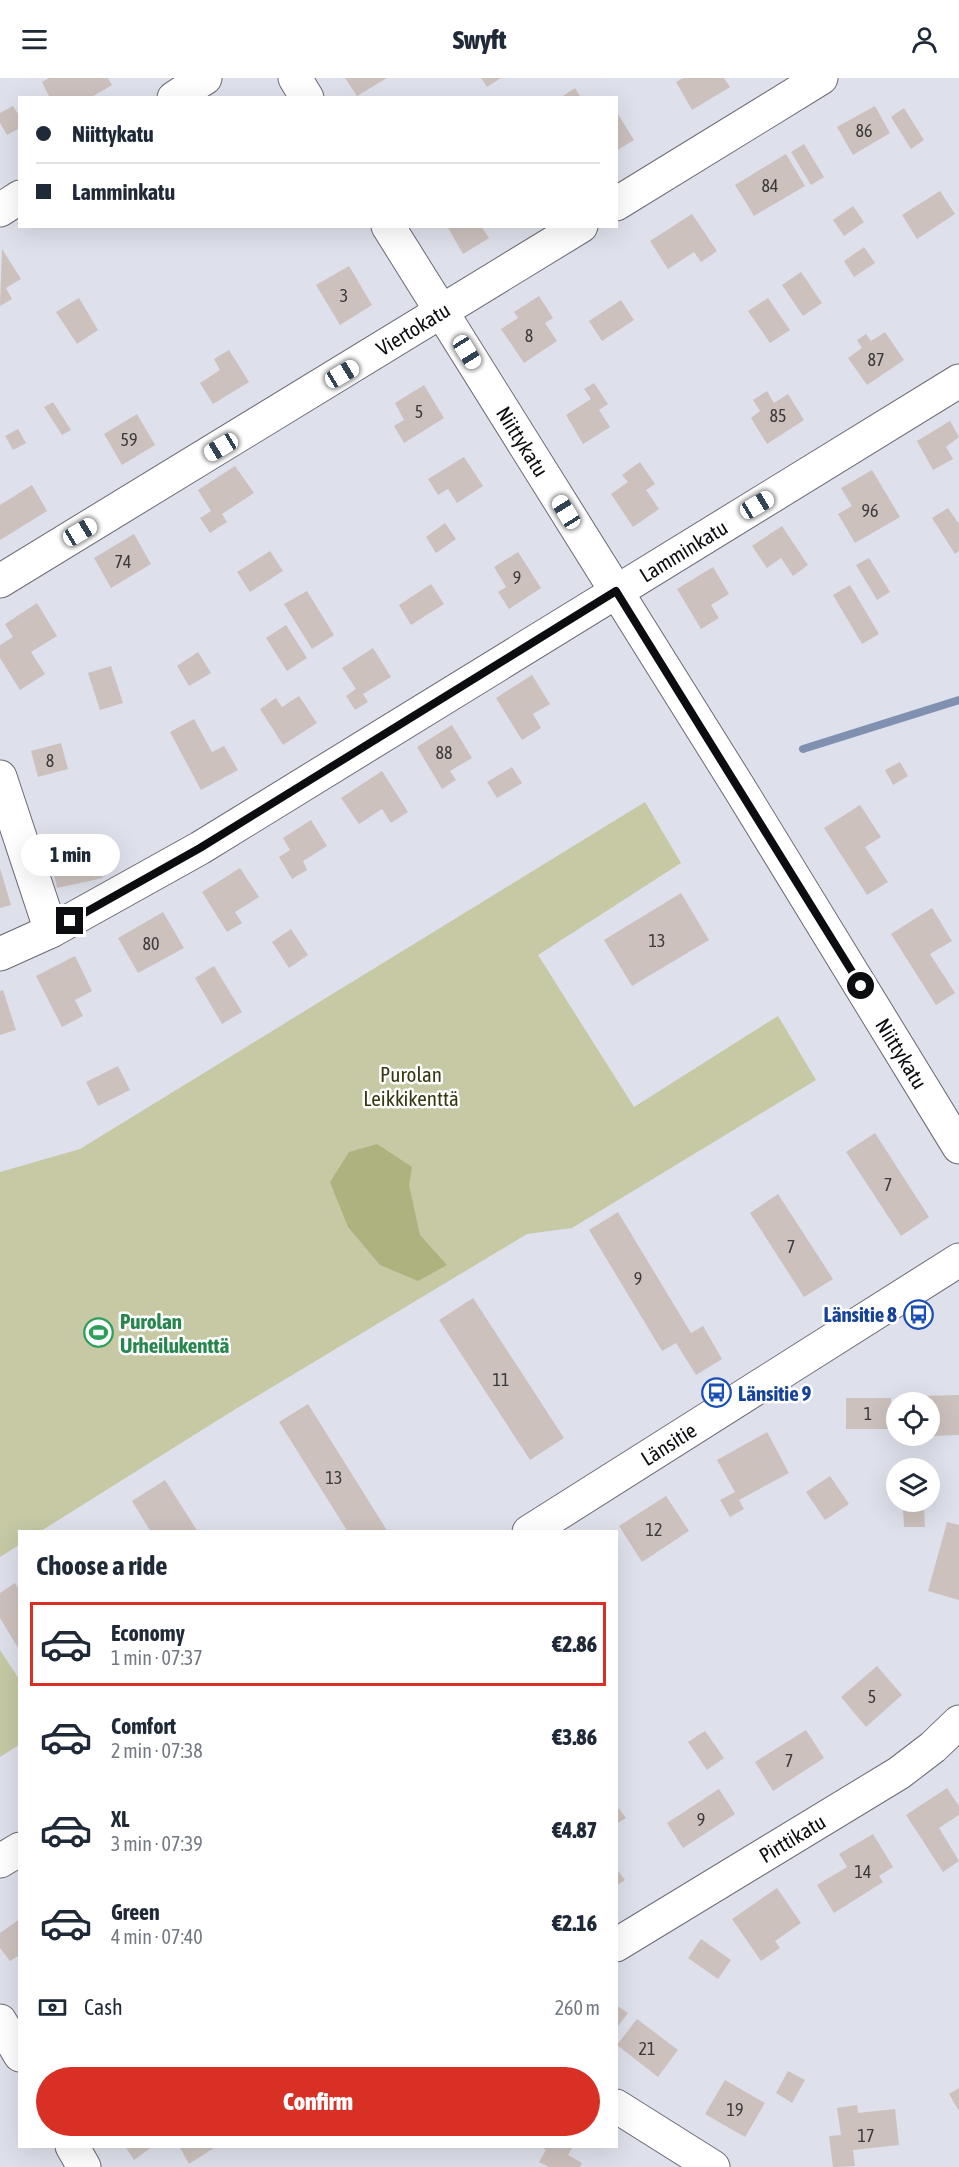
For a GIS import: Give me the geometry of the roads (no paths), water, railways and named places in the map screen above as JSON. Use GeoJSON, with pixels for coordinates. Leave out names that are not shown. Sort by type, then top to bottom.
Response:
{"type":"FeatureCollection","features":[{"type":"Feature","properties":{"kind":"street"},"geometry":{"type":"LineString","coordinates":[[295,78],[307,96]]}},
{"type":"Feature","properties":{"kind":"street"},"geometry":{"type":"LineString","coordinates":[[618,203],[821,78]]}},
{"type":"Feature","properties":{"kind":"street"},"geometry":{"type":"LineString","coordinates":[[0,210],[18,198]]}},
{"type":"Feature","properties":{"kind":"street","name":"Niittykatu"},"geometry":{"type":"LineString","coordinates":[[389,228],[959,1147]]}},
{"type":"Feature","properties":{"kind":"street","name":"Viertokatu"},"geometry":{"type":"LineString","coordinates":[[0,581],[578,228]]}},
{"type":"Feature","properties":{"kind":"street","name":"Lamminkatu"},"geometry":{"type":"LineString","coordinates":[[0,954],[51,931],[200,848],[959,381]]}},
{"type":"Feature","properties":{"kind":"street"},"geometry":{"type":"LineString","coordinates":[[0,777],[51,931]]}},
{"type":"Feature","properties":{"kind":"street","name":"Länsitie"},"geometry":{"type":"LineString","coordinates":[[532,1530],[959,1260]]}},
{"type":"Feature","properties":{"kind":"street","name":"Pirttikatu"},"geometry":{"type":"LineString","coordinates":[[618,1944],[898,1773],[933,1747],[959,1722]]}},
{"type":"Feature","properties":{"kind":"street"},"geometry":{"type":"LineString","coordinates":[[0,1861],[18,1850]]}},
{"type":"Feature","properties":{"kind":"street"},"geometry":{"type":"LineString","coordinates":[[0,2021],[18,2052]]}},
{"type":"Feature","properties":{"kind":"street"},"geometry":{"type":"LineString","coordinates":[[618,2107],[713,2167]]}},
{"type":"Feature","properties":{"kind":"street"},"geometry":{"type":"LineString","coordinates":[[73,2148],[84,2167]]}},
{"type":"Feature","properties":{"kind":"waterway"},"geometry":{"type":"LineString","coordinates":[[803,749],[959,700]]}},
{"type":"Feature","properties":{"kind":"place","name":"Länsitie 8"},"geometry":{"type":"Point","coordinates":[918,1314]}},
{"type":"Feature","properties":{"kind":"place","name":"Purolan Urheilukenttä"},"geometry":{"type":"Point","coordinates":[99,1333]}},
{"type":"Feature","properties":{"kind":"place","name":"Länsitie 9"},"geometry":{"type":"Point","coordinates":[717,1393]}},
{"type":"Feature","properties":{"kind":"park label","name":"Purolan Leikkikenttä"},"geometry":{"type":"Point","coordinates":[411,1086]}}]}
